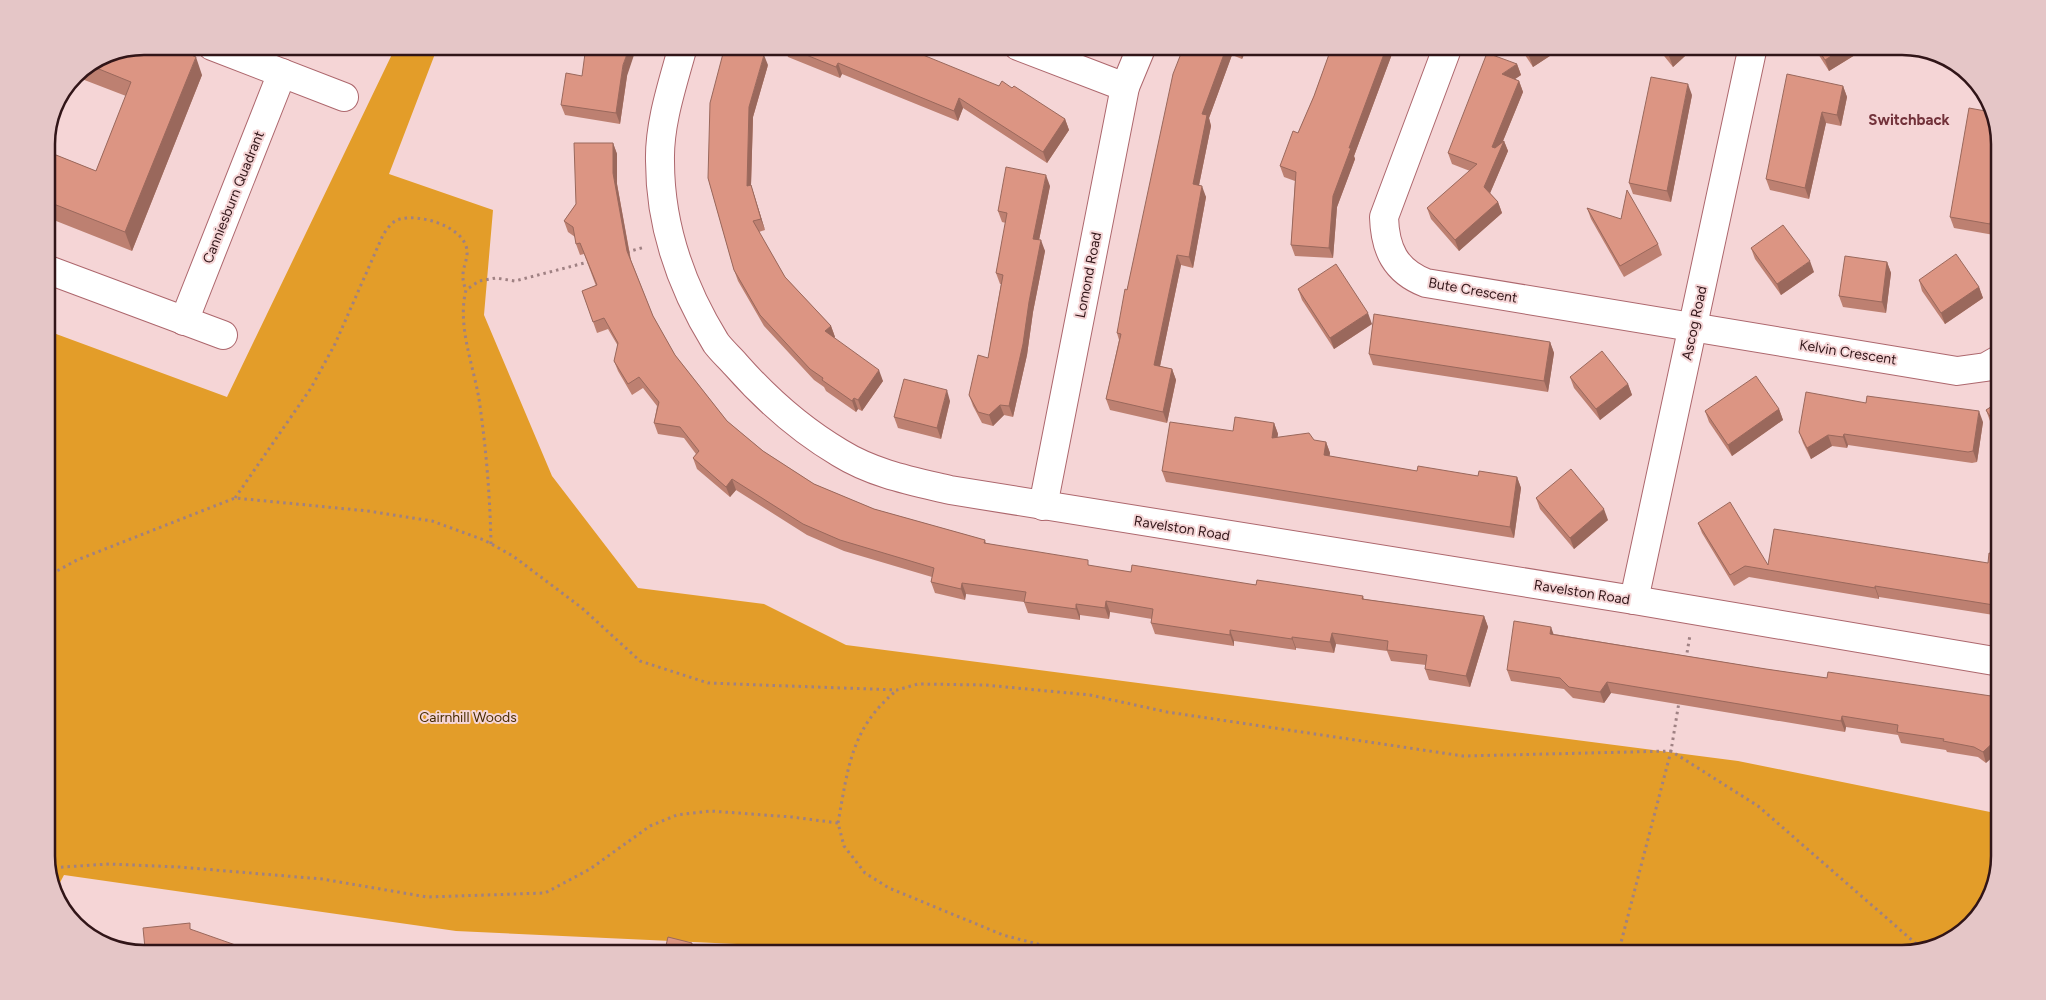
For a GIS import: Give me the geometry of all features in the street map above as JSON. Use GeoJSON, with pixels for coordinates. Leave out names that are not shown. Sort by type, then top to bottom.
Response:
{"type":"FeatureCollection","features":[{"type":"Feature","properties":{"kind":"street"},"geometry":{"type":"LineString","coordinates":[[235,55],[344,97]]}},
{"type":"Feature","properties":{"kind":"street","name":"Ravelston Road"},"geometry":{"type":"LineString","coordinates":[[681,55],[667,105],[660,159],[662,204],[670,240],[692,298],[717,344],[756,388],[797,423],[840,454],[896,478],[950,490],[1634,600],[1991,660]]}},
{"type":"Feature","properties":{"kind":"street"},"geometry":{"type":"LineString","coordinates":[[1041,55],[1125,87]]}},
{"type":"Feature","properties":{"kind":"street","name":"Lomond Road"},"geometry":{"type":"LineString","coordinates":[[1043,506],[1125,87],[1138,55]]}},
{"type":"Feature","properties":{"kind":"street","name":"Bute Crescent"},"geometry":{"type":"LineString","coordinates":[[1445,55],[1384,217],[1385,236],[1391,255],[1400,268],[1414,278],[1426,283],[1694,327]]}},
{"type":"Feature","properties":{"kind":"street","name":"Ascog Road"},"geometry":{"type":"LineString","coordinates":[[1634,600],[1751,55]]}},
{"type":"Feature","properties":{"kind":"street","name":"Canniesburn Quadrant"},"geometry":{"type":"LineString","coordinates":[[184,321],[282,73]]}},
{"type":"Feature","properties":{"kind":"street"},"geometry":{"type":"LineString","coordinates":[[55,271],[223,335]]}},
{"type":"Feature","properties":{"kind":"street","name":"Kelvin Crescent"},"geometry":{"type":"LineString","coordinates":[[1694,327],[1958,370],[1986,367],[1991,364]]}},
{"type":"Feature","properties":{"kind":"path"},"geometry":{"type":"LineString","coordinates":[[235,498],[311,388],[335,344],[383,235],[398,219],[425,218],[455,230],[465,244],[467,252],[461,278],[466,290],[463,302],[464,328],[479,399],[490,494],[491,544]]}},
{"type":"Feature","properties":{"kind":"path"},"geometry":{"type":"LineString","coordinates":[[625,252],[644,247]]}},
{"type":"Feature","properties":{"kind":"path"},"geometry":{"type":"LineString","coordinates":[[466,290],[480,281],[496,278],[515,281],[597,260]]}},
{"type":"Feature","properties":{"kind":"path"},"geometry":{"type":"LineString","coordinates":[[55,572],[77,560],[235,498],[368,511],[432,520],[491,544],[513,556],[582,608],[640,661],[708,682],[897,690],[918,684],[985,685],[1090,695],[1167,712],[1463,756],[1672,751],[1758,806],[1916,944]]}},
{"type":"Feature","properties":{"kind":"path"},"geometry":{"type":"LineString","coordinates":[[1686,660],[1689,636]]}},
{"type":"Feature","properties":{"kind":"path"},"geometry":{"type":"LineString","coordinates":[[897,690],[877,707],[859,735],[848,770],[838,823],[844,846],[865,873],[888,888],[1003,935],[1041,945]]}},
{"type":"Feature","properties":{"kind":"path"},"geometry":{"type":"LineString","coordinates":[[1620,945],[1672,751],[1680,696]]}},
{"type":"Feature","properties":{"kind":"path"},"geometry":{"type":"LineString","coordinates":[[56,867],[109,864],[179,867],[322,880],[427,897],[545,893],[590,869],[650,826],[677,814],[710,811],[792,817],[838,823]]}},
{"type":"Feature","properties":{"kind":"green space","name":"Cairnhill Woods"},"geometry":{"type":"Polygon","coordinates":[[[392,55],[435,55],[389,174],[493,210],[484,315],[552,476],[638,588],[764,604],[846,645],[1738,761],[1991,812],[1991,856],[1988,879],[1976,905],[1961,923],[1931,940],[1902,945],[766,945],[456,931],[64,875],[60,883],[55,862],[55,334],[227,397],[392,55]]]}},
{"type":"Feature","properties":{"kind":"building"},"geometry":{"type":"Polygon","coordinates":[[[191,55],[196,57],[125,232],[55,205],[55,155],[96,171],[131,82],[97,68],[121,58],[132,56],[191,55]]]}},
{"type":"Feature","properties":{"kind":"building"},"geometry":{"type":"Polygon","coordinates":[[[585,55],[627,55],[623,65],[616,113],[561,105],[566,73],[582,76],[585,55]]]}},
{"type":"Feature","properties":{"kind":"building"},"geometry":{"type":"Polygon","coordinates":[[[723,55],[764,55],[749,107],[747,186],[751,185],[761,219],[753,221],[785,277],[831,326],[825,331],[879,370],[858,400],[854,398],[852,401],[810,369],[760,315],[734,270],[708,178],[710,103],[723,55]]]}},
{"type":"Feature","properties":{"kind":"building"},"geometry":{"type":"Polygon","coordinates":[[[806,55],[923,55],[999,86],[1002,81],[1012,88],[1014,86],[1065,119],[1043,152],[959,98],[954,111],[838,63],[836,67],[806,55]]]}},
{"type":"Feature","properties":{"kind":"building"},"geometry":{"type":"Polygon","coordinates":[[[1180,55],[1224,55],[1202,114],[1207,115],[1193,184],[1202,186],[1189,257],[1177,255],[1154,365],[1172,369],[1163,412],[1106,399],[1121,334],[1117,333],[1125,289],[1127,290],[1173,74],[1180,55]]]}},
{"type":"Feature","properties":{"kind":"building"},"geometry":{"type":"Polygon","coordinates":[[[1329,55],[1384,55],[1333,196],[1329,248],[1291,245],[1296,172],[1280,166],[1293,131],[1298,133],[1329,55]]]}},
{"type":"Feature","properties":{"kind":"building"},"geometry":{"type":"Polygon","coordinates":[[[1486,55],[1492,55],[1517,64],[1502,74],[1519,81],[1492,147],[1495,148],[1504,141],[1484,187],[1498,202],[1455,240],[1427,208],[1477,164],[1448,153],[1486,55]]]}},
{"type":"Feature","properties":{"kind":"building"},"geometry":{"type":"Polygon","coordinates":[[[1822,55],[1833,55],[1825,60],[1822,55]]]}},
{"type":"Feature","properties":{"kind":"building"},"geometry":{"type":"Polygon","coordinates":[[[1787,74],[1843,86],[1837,115],[1822,112],[1805,188],[1766,179],[1787,74]]]}},
{"type":"Feature","properties":{"kind":"building"},"geometry":{"type":"Polygon","coordinates":[[[1651,77],[1688,84],[1667,191],[1629,183],[1651,77]]]}},
{"type":"Feature","properties":{"kind":"building"},"geometry":{"type":"Polygon","coordinates":[[[1969,108],[1984,111],[1991,138],[1990,224],[1950,217],[1969,108]]]}},
{"type":"Feature","properties":{"kind":"building"},"geometry":{"type":"Polygon","coordinates":[[[574,143],[613,143],[613,173],[627,251],[653,316],[675,355],[727,421],[763,451],[814,484],[874,509],[985,540],[984,543],[1088,560],[1088,565],[1131,572],[1132,565],[1256,585],[1257,580],[1363,596],[1362,599],[1484,616],[1466,676],[1425,669],[1427,655],[1387,650],[1388,641],[1332,633],[1330,642],[1292,637],[1292,639],[1230,630],[1230,635],[1151,623],[1153,609],[1106,601],[1105,608],[1076,604],[1076,609],[1024,602],[1026,592],[962,583],[961,589],[931,582],[934,568],[840,540],[803,524],[732,479],[726,487],[693,458],[699,451],[680,427],[654,423],[659,402],[639,377],[628,384],[614,361],[618,343],[604,318],[593,322],[582,291],[597,285],[580,243],[576,244],[573,227],[564,221],[576,204],[574,143]]]}},
{"type":"Feature","properties":{"kind":"building"},"geometry":{"type":"Polygon","coordinates":[[[1006,167],[1046,175],[1033,239],[1041,240],[1023,344],[1009,406],[1000,405],[989,415],[978,412],[969,395],[978,355],[988,358],[1003,275],[996,273],[1007,213],[998,211],[1006,167]]]}},
{"type":"Feature","properties":{"kind":"building"},"geometry":{"type":"Polygon","coordinates":[[[1627,190],[1658,244],[1620,266],[1587,208],[1621,219],[1627,190]]]}},
{"type":"Feature","properties":{"kind":"building"},"geometry":{"type":"Polygon","coordinates":[[[1783,225],[1810,261],[1777,284],[1751,248],[1783,225]]]}},
{"type":"Feature","properties":{"kind":"building"},"geometry":{"type":"Polygon","coordinates":[[[1956,254],[1979,287],[1941,313],[1919,280],[1956,254]]]}},
{"type":"Feature","properties":{"kind":"building"},"geometry":{"type":"Polygon","coordinates":[[[1845,256],[1887,262],[1882,302],[1839,296],[1845,256]]]}},
{"type":"Feature","properties":{"kind":"building"},"geometry":{"type":"Polygon","coordinates":[[[1336,264],[1368,313],[1330,338],[1298,289],[1336,264]]]}},
{"type":"Feature","properties":{"kind":"building"},"geometry":{"type":"Polygon","coordinates":[[[1374,314],[1550,342],[1544,381],[1369,354],[1374,314]]]}},
{"type":"Feature","properties":{"kind":"building"},"geometry":{"type":"Polygon","coordinates":[[[1602,351],[1628,384],[1596,409],[1570,377],[1602,351]]]}},
{"type":"Feature","properties":{"kind":"building"},"geometry":{"type":"Polygon","coordinates":[[[1756,376],[1779,409],[1728,445],[1705,411],[1756,376]]]}},
{"type":"Feature","properties":{"kind":"building"},"geometry":{"type":"Polygon","coordinates":[[[904,379],[947,390],[937,428],[894,417],[904,379]]]}},
{"type":"Feature","properties":{"kind":"building"},"geometry":{"type":"Polygon","coordinates":[[[1806,392],[1866,403],[1867,396],[1979,411],[1973,451],[1968,452],[1844,434],[1843,437],[1828,435],[1807,448],[1799,432],[1806,392]]]}},
{"type":"Feature","properties":{"kind":"building"},"geometry":{"type":"Polygon","coordinates":[[[1991,407],[1991,418],[1986,410],[1991,407]]]}},
{"type":"Feature","properties":{"kind":"building"},"geometry":{"type":"Polygon","coordinates":[[[1235,417],[1274,423],[1272,438],[1309,433],[1314,440],[1326,442],[1324,455],[1417,471],[1418,466],[1478,476],[1479,471],[1517,477],[1510,527],[1162,471],[1170,422],[1233,431],[1235,417]]]}},
{"type":"Feature","properties":{"kind":"building"},"geometry":{"type":"Polygon","coordinates":[[[1571,469],[1604,509],[1570,538],[1536,498],[1571,469]]]}},
{"type":"Feature","properties":{"kind":"building"},"geometry":{"type":"Polygon","coordinates":[[[1730,502],[1768,565],[1774,529],[1988,563],[1989,553],[1991,553],[1991,605],[1875,586],[1875,588],[1745,566],[1730,575],[1698,523],[1730,502]]]}},
{"type":"Feature","properties":{"kind":"building"},"geometry":{"type":"Polygon","coordinates":[[[1514,621],[1551,627],[1550,634],[1766,669],[1827,678],[1828,672],[1991,696],[1991,744],[1983,752],[1974,747],[1943,741],[1944,739],[1897,732],[1898,725],[1842,716],[1841,721],[1607,682],[1600,692],[1569,687],[1560,678],[1507,670],[1514,621]]]}},
{"type":"Feature","properties":{"kind":"building"},"geometry":{"type":"Polygon","coordinates":[[[190,923],[190,929],[235,945],[145,945],[143,928],[190,923]]]}},
{"type":"Feature","properties":{"kind":"building"},"geometry":{"type":"Polygon","coordinates":[[[668,937],[692,943],[691,945],[666,945],[668,937]]]}},
{"type":"Feature","properties":{"kind":"district","name":"Switchback"},"geometry":{"type":"Point","coordinates":[1909,120]}}]}
